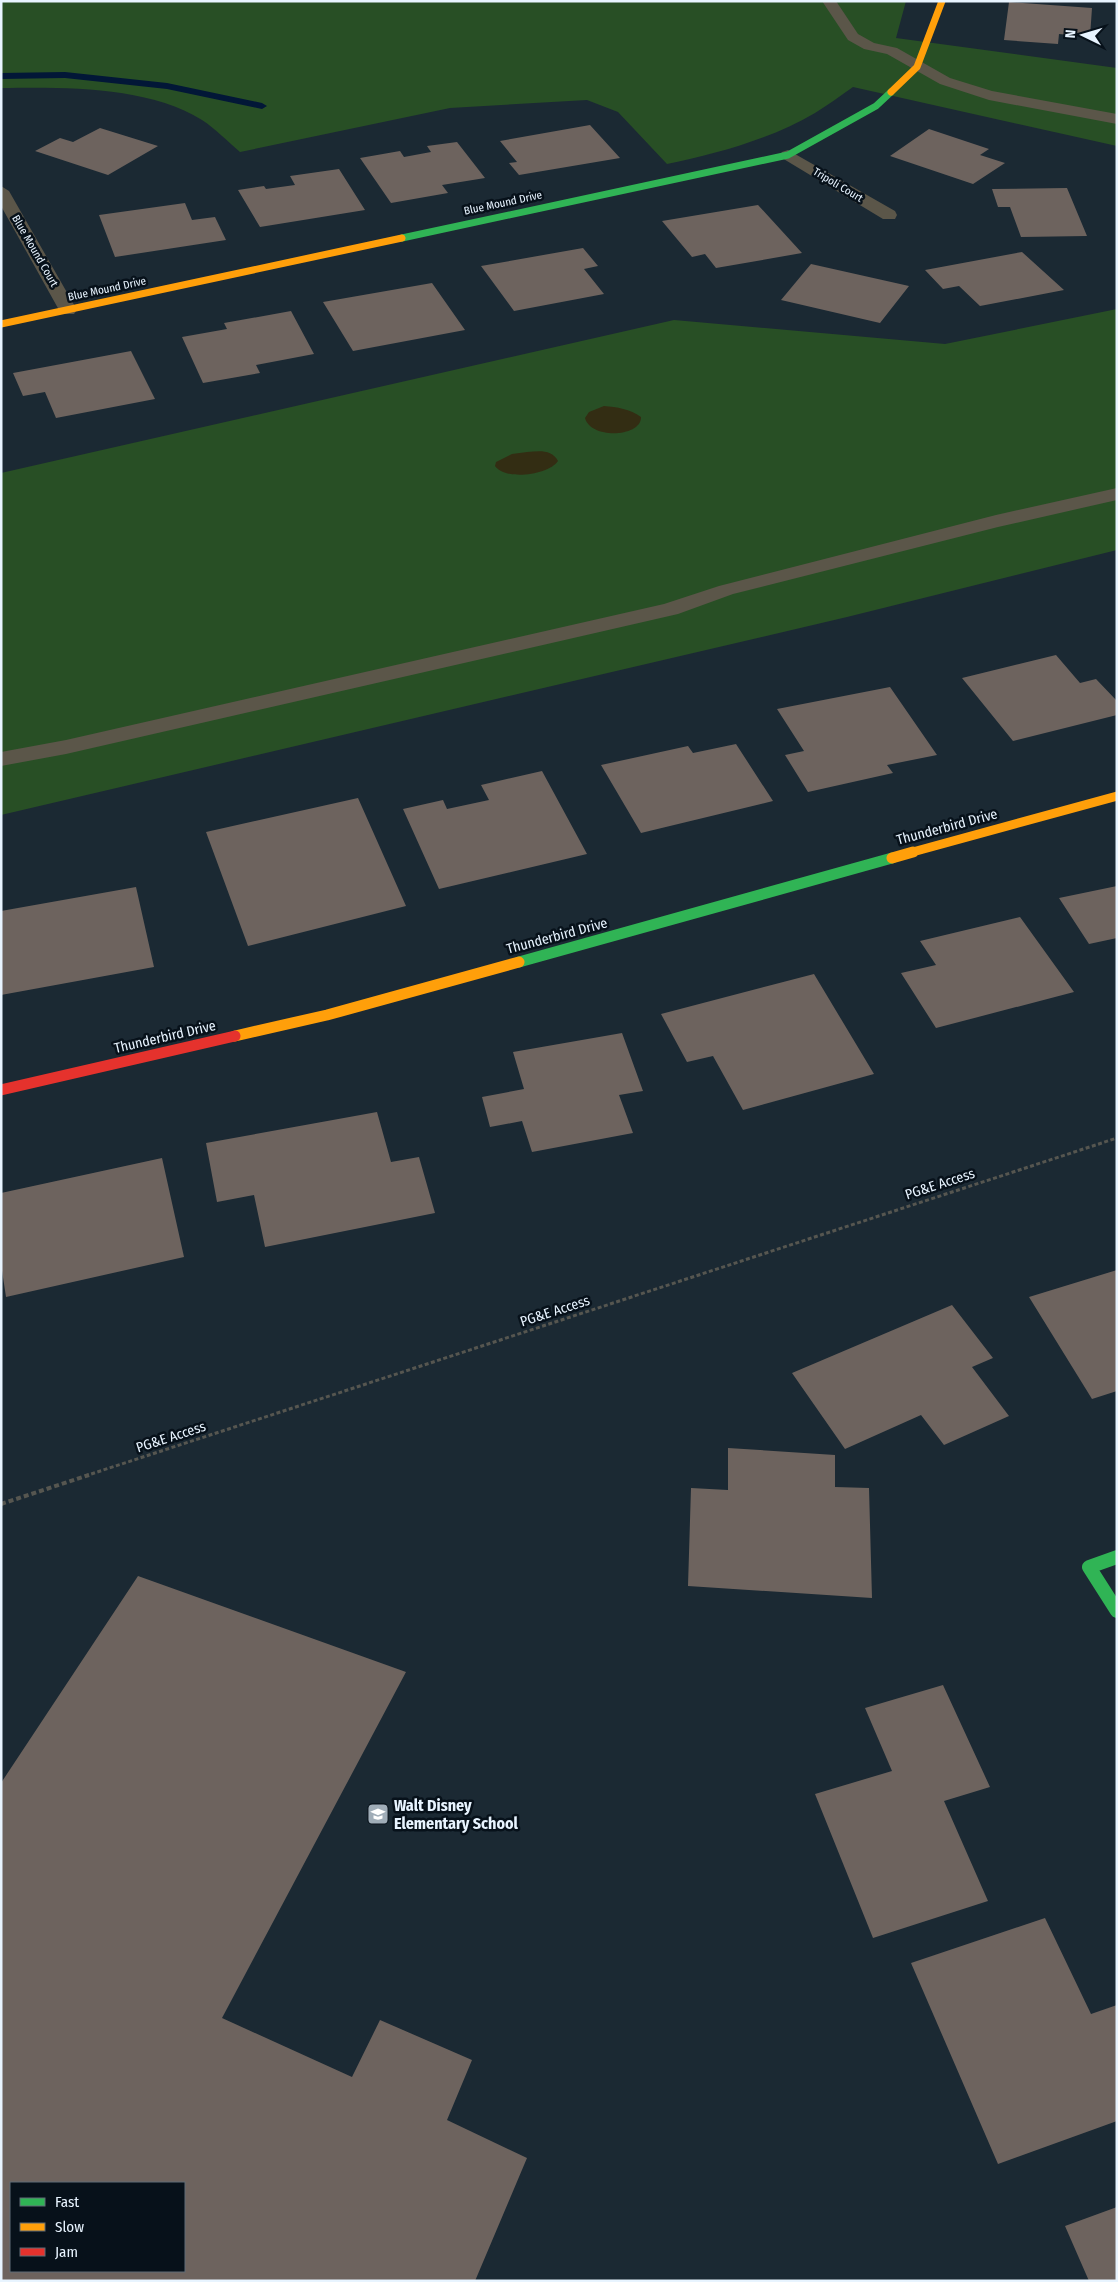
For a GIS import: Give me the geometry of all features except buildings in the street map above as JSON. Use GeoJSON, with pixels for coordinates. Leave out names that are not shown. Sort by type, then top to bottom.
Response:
{"type":"FeatureCollection","features":[{"type":"Feature","properties":{"kind":"street"},"geometry":{"type":"LineString","coordinates":[[829,1],[853,37],[869,46],[892,51],[945,81],[989,95],[1117,119]]}},
{"type":"Feature","properties":{"kind":"street","name":"Blue Mound Drive"},"geometry":{"type":"LineString","coordinates":[[1,324],[788,155],[876,106],[918,67],[942,1]]}},
{"type":"Feature","properties":{"kind":"street","name":"Tripoli Court"},"geometry":{"type":"LineString","coordinates":[[788,155],[889,215]]}},
{"type":"Feature","properties":{"kind":"street","name":"Blue Mound Court"},"geometry":{"type":"LineString","coordinates":[[1,191],[68,310]]}},
{"type":"Feature","properties":{"kind":"street"},"geometry":{"type":"LineString","coordinates":[[1,759],[85,743],[670,609],[726,590],[996,521],[1117,494]]}},
{"type":"Feature","properties":{"kind":"street","name":"Thunderbird Drive"},"geometry":{"type":"LineString","coordinates":[[1,1090],[327,1015],[1117,796]]}},
{"type":"Feature","properties":{"kind":"street"},"geometry":{"type":"LineString","coordinates":[[1117,1557],[1089,1567],[1117,1611]]}},
{"type":"Feature","properties":{"kind":"path","name":"PG&E Access"},"geometry":{"type":"LineString","coordinates":[[1,1504],[1117,1138]]}},
{"type":"Feature","properties":{"kind":"green space"},"geometry":{"type":"Polygon","coordinates":[[[1,1],[906,1],[896,38],[1117,68],[1117,146],[853,87],[815,113],[780,131],[724,150],[667,164],[618,112],[587,100],[450,108],[240,152],[202,120],[180,109],[157,101],[105,91],[1,88],[1,1]]]}},
{"type":"Feature","properties":{"kind":"green space"},"geometry":{"type":"Polygon","coordinates":[[[1117,309],[1117,550],[847,617],[1,815],[1,473],[674,320],[945,344],[1117,309]]]}},
{"type":"Feature","properties":{"kind":"sand"},"geometry":{"type":"Polygon","coordinates":[[[604,406],[632,412],[641,417],[639,424],[634,429],[625,432],[606,433],[596,430],[589,425],[585,418],[589,412],[604,406]]]}},
{"type":"Feature","properties":{"kind":"sand"},"geometry":{"type":"Polygon","coordinates":[[[540,451],[549,453],[558,461],[546,470],[517,475],[500,471],[495,466],[496,462],[512,454],[540,451]]]}},
{"type":"Feature","properties":{"kind":"waterway"},"geometry":{"type":"LineString","coordinates":[[1,76],[65,75],[167,86],[262,106]]}},
{"type":"Feature","properties":{"kind":"traffic: fast"},"geometry":{"type":"LineString","coordinates":[[402,238],[788,155],[876,106],[891,92]]}},
{"type":"Feature","properties":{"kind":"traffic: fast"},"geometry":{"type":"LineString","coordinates":[[519,962],[892,858]]}},
{"type":"Feature","properties":{"kind":"traffic: fast"},"geometry":{"type":"LineString","coordinates":[[1117,1557],[1089,1567],[1117,1611]]}},
{"type":"Feature","properties":{"kind":"traffic: slow"},"geometry":{"type":"LineString","coordinates":[[891,92],[917,67],[942,1]]}},
{"type":"Feature","properties":{"kind":"traffic: slow"},"geometry":{"type":"LineString","coordinates":[[1,324],[402,238]]}},
{"type":"Feature","properties":{"kind":"traffic: slow"},"geometry":{"type":"LineString","coordinates":[[892,858],[1117,796]]}},
{"type":"Feature","properties":{"kind":"traffic: slow"},"geometry":{"type":"LineString","coordinates":[[235,1036],[327,1015],[519,962]]}},
{"type":"Feature","properties":{"kind":"traffic: jam"},"geometry":{"type":"LineString","coordinates":[[1,1090],[235,1036]]}},
{"type":"Feature","properties":{"kind":"place","name":"Walt Disney Elementary School"},"geometry":{"type":"Point","coordinates":[378,1814]}}]}
